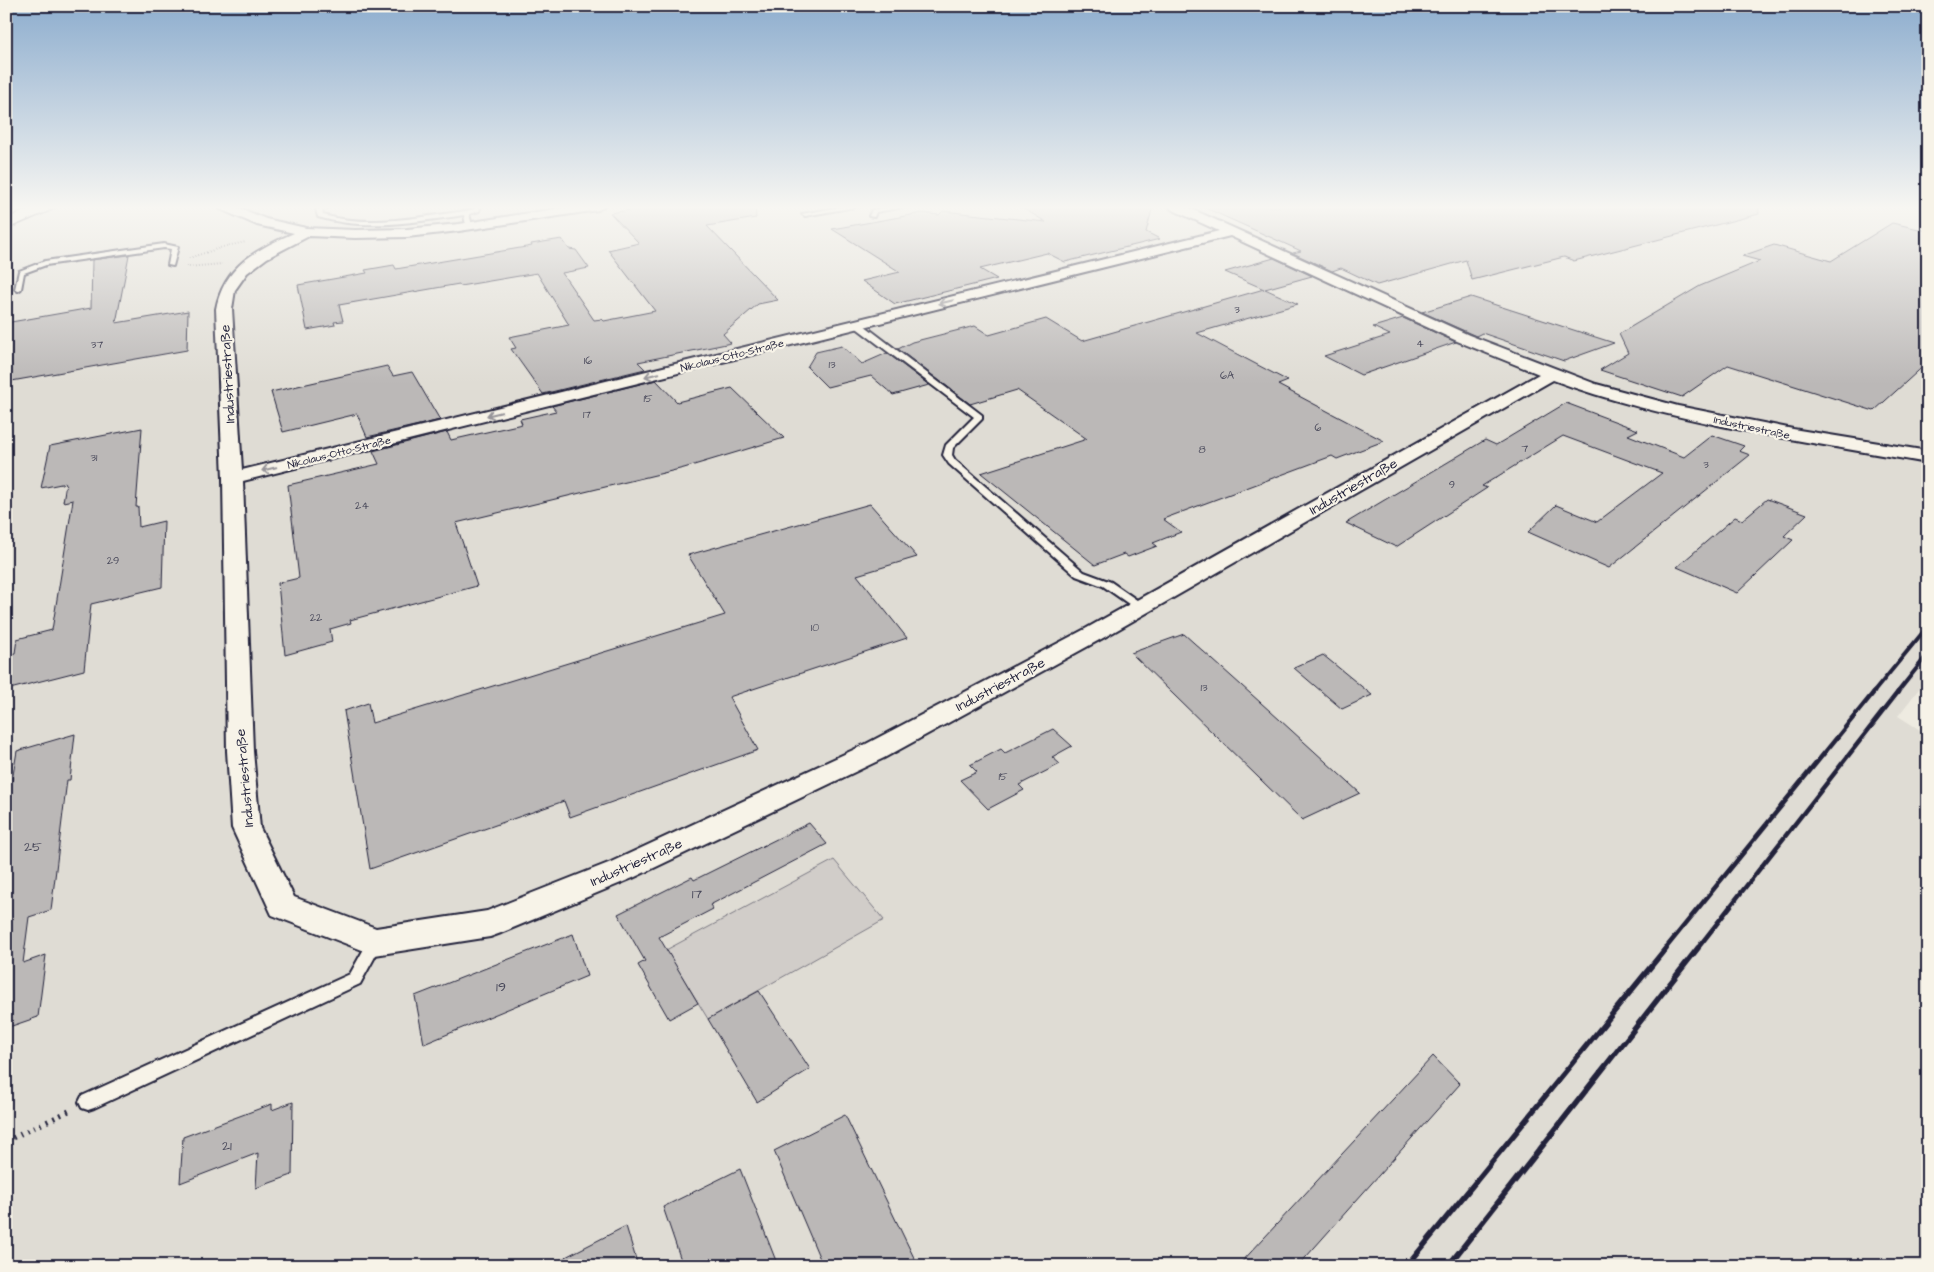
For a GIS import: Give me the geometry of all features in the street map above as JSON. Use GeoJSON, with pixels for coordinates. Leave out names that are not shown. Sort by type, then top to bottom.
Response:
{"type":"FeatureCollection","features":[{"type":"Feature","properties":{"kind":"street","name":"Industriestraße"},"geometry":{"type":"LineString","coordinates":[[249,265],[228,290],[224,310],[233,478],[240,742],[246,828],[283,906],[375,942],[490,924],[622,870],[875,751],[1140,607],[1551,374]]}},
{"type":"Feature","properties":{"kind":"street","name":"Nikolaus-Otto-Straße"},"geometry":{"type":"LineString","coordinates":[[233,478],[1095,265]]}},
{"type":"Feature","properties":{"kind":"street","name":"Industriestraße"},"geometry":{"type":"LineString","coordinates":[[1304,265],[1464,338],[1590,388],[1676,411],[1793,435],[1928,457]]}},
{"type":"Feature","properties":{"kind":"lane"},"geometry":{"type":"LineString","coordinates":[[18,290],[21,272],[39,265]]}},
{"type":"Feature","properties":{"kind":"lane"},"geometry":{"type":"LineString","coordinates":[[857,324],[979,417],[949,447],[947,455],[952,462],[1080,574],[1107,584],[1140,607]]}},
{"type":"Feature","properties":{"kind":"lane"},"geometry":{"type":"LineString","coordinates":[[88,1102],[355,980],[375,942]]}},
{"type":"Feature","properties":{"kind":"path"},"geometry":{"type":"LineString","coordinates":[[179,267],[199,265]]}},
{"type":"Feature","properties":{"kind":"path"},"geometry":{"type":"LineString","coordinates":[[6,1141],[88,1102]]}},
{"type":"Feature","properties":{"kind":"shaded area"},"geometry":{"type":"Polygon","coordinates":[[[6,265],[1928,265],[1928,677],[1898,716],[1928,735],[1928,1266],[6,1266],[6,265]]]}},
{"type":"Feature","properties":{"kind":"shaded area"},"geometry":{"type":"Polygon","coordinates":[[[834,860],[884,920],[708,1019],[666,950],[834,860]]]}},
{"type":"Feature","properties":{"kind":"building"},"geometry":{"type":"Polygon","coordinates":[[[92,265],[127,265],[116,323],[188,311],[187,350],[6,382],[6,338],[11,322],[91,308],[92,265]]]}},
{"type":"Feature","properties":{"kind":"building"},"geometry":{"type":"Polygon","coordinates":[[[392,265],[394,265],[396,269],[418,265],[587,265],[589,268],[562,273],[594,320],[602,319],[604,321],[655,311],[620,265],[745,265],[778,300],[758,304],[723,334],[731,343],[638,362],[645,369],[543,394],[511,349],[516,348],[509,337],[569,325],[537,273],[460,286],[459,284],[339,305],[343,321],[334,322],[335,325],[307,330],[298,285],[367,273],[365,270],[392,265]]]}},
{"type":"Feature","properties":{"kind":"building"},"geometry":{"type":"Polygon","coordinates":[[[889,265],[995,265],[980,269],[997,279],[895,304],[862,281],[900,272],[889,265]]]}},
{"type":"Feature","properties":{"kind":"building"},"geometry":{"type":"Polygon","coordinates":[[[1248,265],[1290,265],[1312,276],[1265,289],[1298,304],[1197,333],[1288,381],[1278,385],[1384,441],[1337,459],[1332,456],[1163,519],[1181,532],[1153,543],[1157,546],[1128,557],[1124,554],[1095,565],[981,473],[1087,439],[1017,390],[970,404],[898,349],[912,342],[975,326],[989,335],[1046,319],[1082,341],[1264,289],[1225,272],[1248,265]]]}},
{"type":"Feature","properties":{"kind":"building"},"geometry":{"type":"Polygon","coordinates":[[[1320,265],[1447,265],[1377,285],[1341,268],[1332,271],[1320,265]]]}},
{"type":"Feature","properties":{"kind":"building"},"geometry":{"type":"Polygon","coordinates":[[[1468,265],[1531,265],[1472,280],[1468,265]]]}},
{"type":"Feature","properties":{"kind":"building"},"geometry":{"type":"Polygon","coordinates":[[[1750,265],[1928,265],[1928,362],[1874,411],[1728,365],[1682,397],[1600,370],[1628,353],[1619,334],[1700,286],[1750,265]]]}},
{"type":"Feature","properties":{"kind":"building"},"geometry":{"type":"Polygon","coordinates":[[[1471,297],[1614,343],[1564,361],[1482,333],[1476,336],[1422,312],[1471,297]]]}},
{"type":"Feature","properties":{"kind":"building"},"geometry":{"type":"Polygon","coordinates":[[[1403,318],[1456,342],[1361,375],[1324,356],[1390,335],[1373,327],[1403,318]]]}},
{"type":"Feature","properties":{"kind":"building"},"geometry":{"type":"Polygon","coordinates":[[[842,346],[862,364],[887,353],[929,385],[893,395],[871,376],[827,387],[807,367],[816,352],[842,346]]]}},
{"type":"Feature","properties":{"kind":"building"},"geometry":{"type":"Polygon","coordinates":[[[387,366],[393,376],[412,372],[440,420],[367,437],[357,414],[283,432],[271,392],[387,366]]]}},
{"type":"Feature","properties":{"kind":"building"},"geometry":{"type":"Polygon","coordinates":[[[656,380],[677,402],[732,388],[784,438],[684,468],[456,523],[477,586],[350,620],[351,623],[330,629],[332,642],[285,655],[278,583],[299,578],[288,485],[379,464],[373,451],[447,432],[451,440],[522,424],[520,419],[556,411],[552,406],[656,380]]]}},
{"type":"Feature","properties":{"kind":"building"},"geometry":{"type":"Polygon","coordinates":[[[1566,403],[1638,430],[1628,435],[1684,457],[1712,435],[1744,446],[1739,451],[1750,455],[1609,568],[1528,532],[1556,505],[1597,522],[1662,473],[1563,436],[1482,486],[1487,488],[1396,547],[1346,523],[1485,440],[1496,445],[1566,403]]]}},
{"type":"Feature","properties":{"kind":"building"},"geometry":{"type":"Polygon","coordinates":[[[142,428],[136,507],[138,507],[139,527],[164,521],[162,587],[91,604],[84,670],[6,690],[6,655],[15,653],[17,639],[52,630],[73,500],[63,502],[66,483],[41,488],[50,446],[142,428]]]}},
{"type":"Feature","properties":{"kind":"building"},"geometry":{"type":"Polygon","coordinates":[[[1767,499],[1807,514],[1784,536],[1793,540],[1737,593],[1677,567],[1735,517],[1742,520],[1767,499]]]}},
{"type":"Feature","properties":{"kind":"building"},"geometry":{"type":"Polygon","coordinates":[[[870,504],[917,557],[857,575],[907,638],[729,697],[758,750],[570,817],[564,801],[370,869],[344,711],[368,703],[372,723],[725,615],[688,555],[870,504]]]}},
{"type":"Feature","properties":{"kind":"building"},"geometry":{"type":"Polygon","coordinates":[[[1184,634],[1360,793],[1302,820],[1131,653],[1184,634]]]}},
{"type":"Feature","properties":{"kind":"building"},"geometry":{"type":"Polygon","coordinates":[[[1323,655],[1372,695],[1342,709],[1294,668],[1323,655]]]}},
{"type":"Feature","properties":{"kind":"building"},"geometry":{"type":"Polygon","coordinates":[[[1053,729],[1072,746],[1052,757],[1060,764],[1019,785],[1024,790],[988,809],[960,780],[977,772],[970,765],[1001,749],[1005,753],[1053,729]]]}},
{"type":"Feature","properties":{"kind":"building"},"geometry":{"type":"Polygon","coordinates":[[[75,734],[70,780],[67,780],[51,910],[29,917],[23,963],[46,955],[38,1017],[6,1028],[6,783],[12,781],[17,751],[75,734]]]}},
{"type":"Feature","properties":{"kind":"building"},"geometry":{"type":"Polygon","coordinates":[[[809,823],[827,844],[710,905],[713,909],[659,937],[698,1003],[669,1019],[638,965],[645,961],[618,914],[692,877],[694,880],[809,823]]]}},
{"type":"Feature","properties":{"kind":"building"},"geometry":{"type":"Polygon","coordinates":[[[573,934],[587,976],[424,1044],[415,996],[573,934]]]}},
{"type":"Feature","properties":{"kind":"building"},"geometry":{"type":"Polygon","coordinates":[[[759,991],[810,1069],[757,1102],[708,1019],[759,991]]]}},
{"type":"Feature","properties":{"kind":"building"},"geometry":{"type":"Polygon","coordinates":[[[1433,1056],[1460,1084],[1298,1266],[1238,1266],[1433,1056]]]}},
{"type":"Feature","properties":{"kind":"building"},"geometry":{"type":"Polygon","coordinates":[[[293,1102],[292,1175],[256,1188],[258,1153],[180,1183],[183,1137],[272,1104],[272,1110],[293,1102]]]}},
{"type":"Feature","properties":{"kind":"building"},"geometry":{"type":"Polygon","coordinates":[[[845,1115],[918,1266],[823,1266],[774,1151],[845,1115]]]}},
{"type":"Feature","properties":{"kind":"building"},"geometry":{"type":"Polygon","coordinates":[[[740,1169],[778,1266],[683,1266],[663,1207],[740,1169]]]}},
{"type":"Feature","properties":{"kind":"building"},"geometry":{"type":"Polygon","coordinates":[[[626,1226],[638,1266],[548,1266],[626,1226]]]}},
{"type":"Feature","properties":{"kind":"railway"},"geometry":{"type":"LineString","coordinates":[[1873,693],[1928,626]]}},
{"type":"Feature","properties":{"kind":"railway"},"geometry":{"type":"LineString","coordinates":[[1897,693],[1928,654]]}},
{"type":"Feature","properties":{"kind":"railway"},"geometry":{"type":"LineString","coordinates":[[1665,949],[1874,692]]}},
{"type":"Feature","properties":{"kind":"railway"},"geometry":{"type":"LineString","coordinates":[[1697,949],[1898,692]]}},
{"type":"Feature","properties":{"kind":"railway"},"geometry":{"type":"LineString","coordinates":[[1407,1266],[1666,948]]}},
{"type":"Feature","properties":{"kind":"railway"},"geometry":{"type":"LineString","coordinates":[[1448,1266],[1698,948]]}}]}
